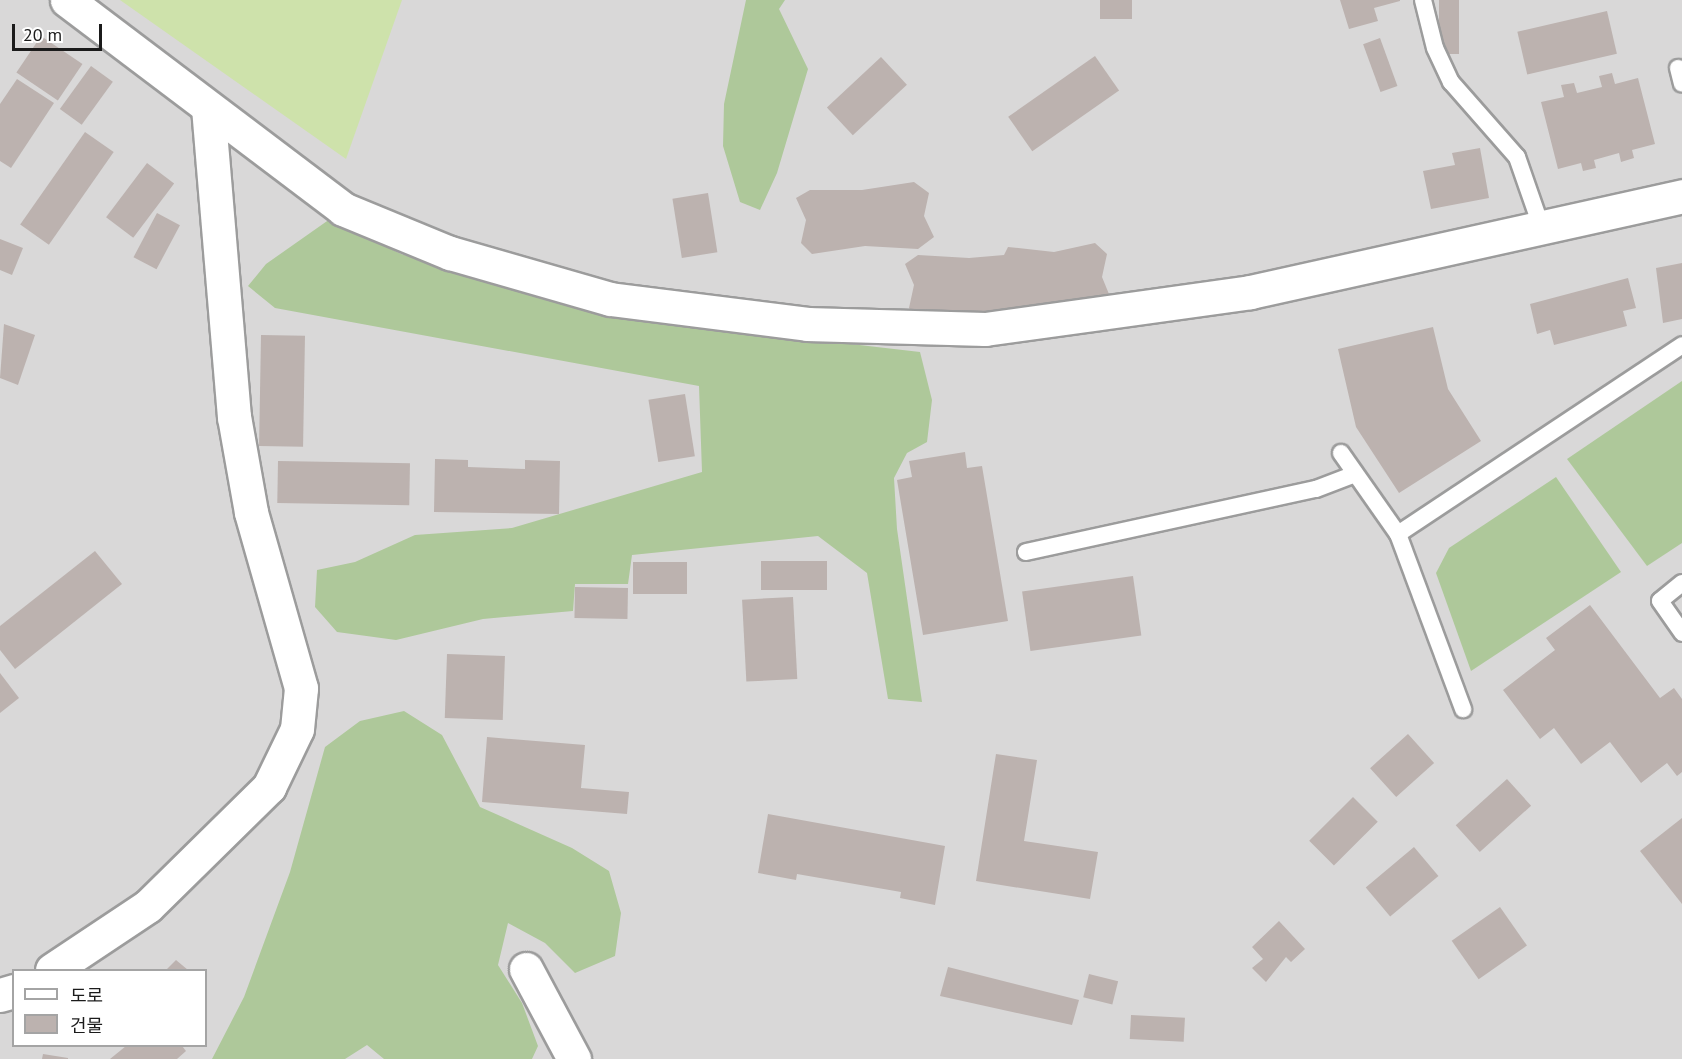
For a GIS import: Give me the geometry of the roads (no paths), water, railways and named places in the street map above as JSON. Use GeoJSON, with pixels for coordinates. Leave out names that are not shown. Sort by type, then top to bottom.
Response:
{"type":"FeatureCollection","features":[{"type":"Feature","properties":{"kind":"street"},"geometry":{"type":"LineString","coordinates":[[66,0],[208,110],[343,209],[450,253],[610,299],[807,324],[986,329],[1250,292],[1682,196]]}},
{"type":"Feature","properties":{"kind":"street"},"geometry":{"type":"LineString","coordinates":[[54,969],[148,906],[269,787],[297,729],[301,688],[251,512],[234,417],[208,110]]}},
{"type":"Feature","properties":{"kind":"street"},"geometry":{"type":"LineString","coordinates":[[526,969],[574,1059]]}},
{"type":"Feature","properties":{"kind":"lane"},"geometry":{"type":"LineString","coordinates":[[1423,0],[1435,48],[1451,82],[1517,157],[1541,226]]}},
{"type":"Feature","properties":{"kind":"lane"},"geometry":{"type":"LineString","coordinates":[[1398,534],[1682,345]]}},
{"type":"Feature","properties":{"kind":"lane"},"geometry":{"type":"LineString","coordinates":[[1341,453],[1398,534],[1463,709]]}},
{"type":"Feature","properties":{"kind":"lane"},"geometry":{"type":"LineString","coordinates":[[1026,552],[1316,489],[1355,474]]}},
{"type":"Feature","properties":{"kind":"lane"},"geometry":{"type":"LineString","coordinates":[[1682,583],[1660,602],[1682,633]]}}]}
